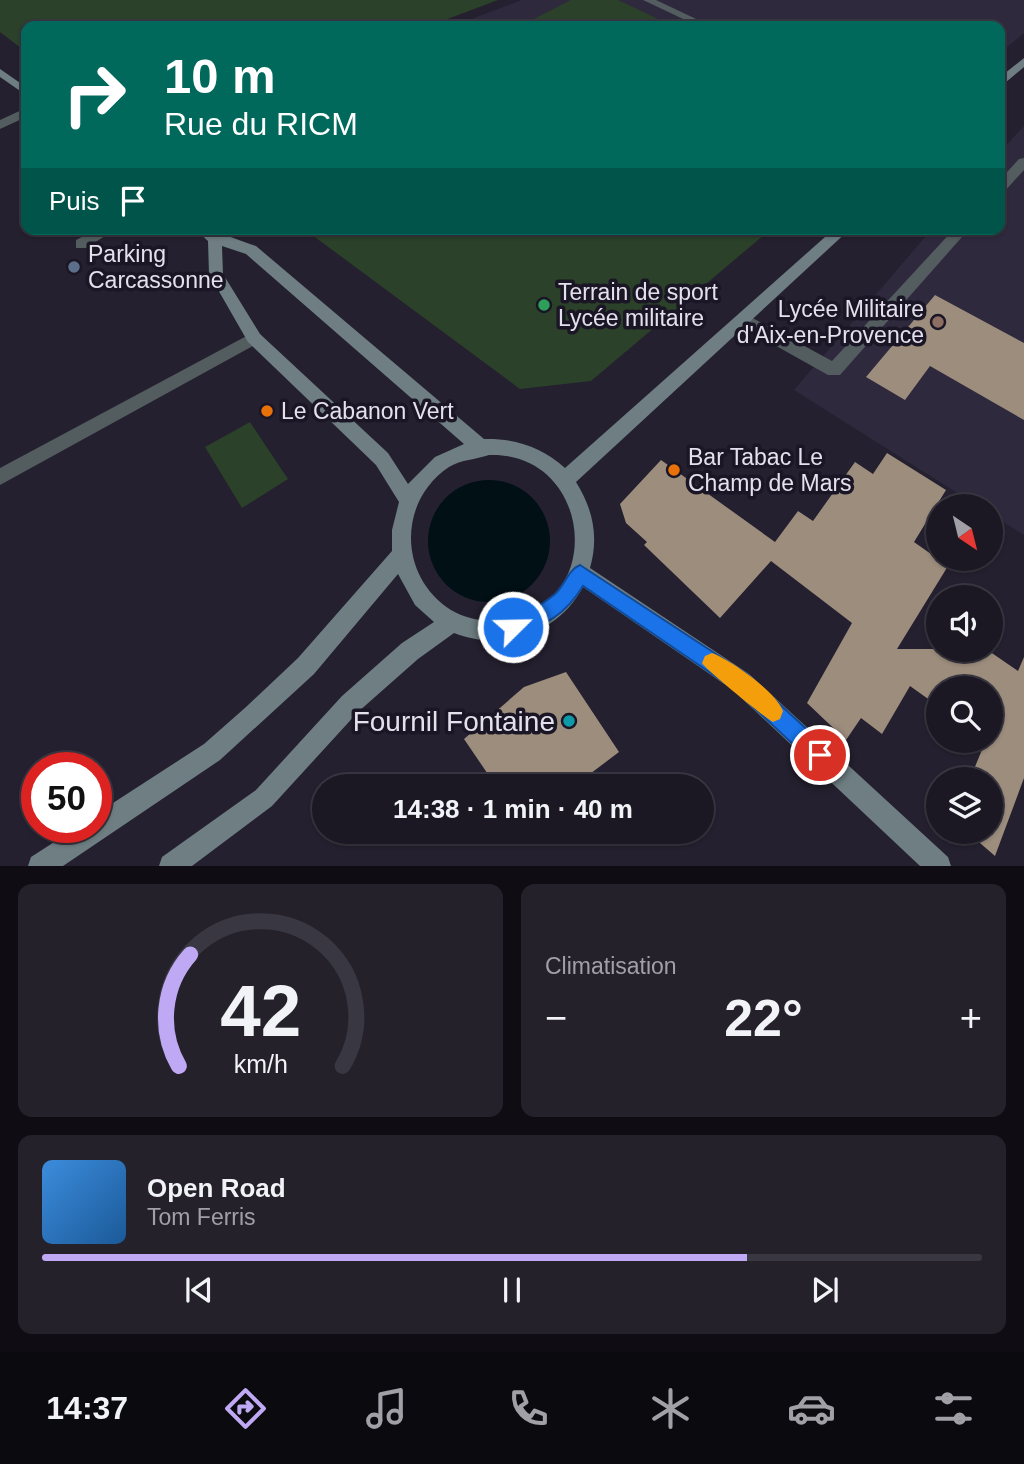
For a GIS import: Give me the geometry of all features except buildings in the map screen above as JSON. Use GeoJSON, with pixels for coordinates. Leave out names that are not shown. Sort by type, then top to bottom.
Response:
{"type":"FeatureCollection","features":[{"type":"Feature","properties":{"kind":"main road"},"geometry":{"type":"LineString","coordinates":[[1005,79],[1024,61]]}},
{"type":"Feature","properties":{"kind":"main road"},"geometry":{"type":"LineString","coordinates":[[0,72],[21,88]]}},
{"type":"Feature","properties":{"kind":"main road"},"geometry":{"type":"LineString","coordinates":[[209,235],[216,274],[254,338],[382,459],[408,500]]}},
{"type":"Feature","properties":{"kind":"main road"},"geometry":{"type":"LineString","coordinates":[[212,235],[251,250],[483,449]]}},
{"type":"Feature","properties":{"kind":"main road"},"geometry":{"type":"LineString","coordinates":[[566,479],[836,235]]}},
{"type":"Feature","properties":{"kind":"main road"},"geometry":{"type":"LineString","coordinates":[[483,449],[506,449],[528,454],[549,465],[566,479],[580,500],[587,524],[587,548],[580,573],[565,598],[541,616],[513,627],[482,629],[452,622],[427,606],[409,583],[400,557],[399,528],[408,500],[421,481],[439,465],[460,455],[483,449]]}},
{"type":"Feature","properties":{"kind":"main road"},"geometry":{"type":"LineString","coordinates":[[40,866],[212,752],[306,666],[400,557]]}},
{"type":"Feature","properties":{"kind":"main road"},"geometry":{"type":"LineString","coordinates":[[580,573],[741,682],[939,866]]}},
{"type":"Feature","properties":{"kind":"main road"},"geometry":{"type":"LineString","coordinates":[[171,866],[264,798],[351,704],[410,652],[452,622]]}},
{"type":"Feature","properties":{"kind":"lane"},"geometry":{"type":"LineString","coordinates":[[648,0],[695,21]]}},
{"type":"Feature","properties":{"kind":"lane"},"geometry":{"type":"LineString","coordinates":[[0,125],[21,114]]}},
{"type":"Feature","properties":{"kind":"lane"},"geometry":{"type":"LineString","coordinates":[[1005,183],[1024,162]]}},
{"type":"Feature","properties":{"kind":"lane"},"geometry":{"type":"LineString","coordinates":[[81,244],[98,235]]}},
{"type":"Feature","properties":{"kind":"lane"},"geometry":{"type":"LineString","coordinates":[[743,320],[834,370],[957,235]]}},
{"type":"Feature","properties":{"kind":"lane"},"geometry":{"type":"LineString","coordinates":[[0,477],[254,338]]}},
{"type":"Feature","properties":{"kind":"shaded area"},"geometry":{"type":"Polygon","coordinates":[[[522,0],[1024,0],[1024,33],[1005,49],[1005,21],[466,21],[522,0]]]}},
{"type":"Feature","properties":{"kind":"shaded area","name":"Lycée Militaire d'Aix-en-Provence"},"geometry":{"type":"Polygon","coordinates":[[[1024,126],[1024,535],[1003,522],[1003,494],[959,494],[794,390],[927,235],[1005,235],[1005,147],[1024,126]]]}},
{"type":"Feature","properties":{"kind":"shaded area"},"geometry":{"type":"Polygon","coordinates":[[[489,480],[512,484],[532,498],[546,518],[550,541],[546,564],[532,584],[512,598],[489,602],[466,598],[446,584],[432,564],[428,541],[432,518],[446,498],[466,484],[489,480]]]}},
{"type":"Feature","properties":{"kind":"green space"},"geometry":{"type":"Polygon","coordinates":[[[0,0],[498,0],[442,21],[21,21],[21,48],[0,32],[0,0]]]}},
{"type":"Feature","properties":{"kind":"green space"},"geometry":{"type":"Polygon","coordinates":[[[571,0],[618,0],[662,21],[530,21],[571,0]]]}},
{"type":"Feature","properties":{"kind":"green space","name":"Terrain de sport Lycée militaire"},"geometry":{"type":"Polygon","coordinates":[[[312,235],[764,235],[591,381],[520,389],[312,235]]]}},
{"type":"Feature","properties":{"kind":"green space"},"geometry":{"type":"Polygon","coordinates":[[[250,422],[288,479],[242,508],[205,447],[250,422]]]}},
{"type":"Feature","properties":{"kind":"slow traffic"},"geometry":{"type":"LineString","coordinates":[[712,663],[741,682],[773,711]]}},
{"type":"Feature","properties":{"kind":"place","name":"Parking Carcassonne"},"geometry":{"type":"Point","coordinates":[74,267]}},
{"type":"Feature","properties":{"kind":"place","name":"Terrain de sport Lycée militaire"},"geometry":{"type":"Point","coordinates":[544,305]}},
{"type":"Feature","properties":{"kind":"place","name":"Lycée Militaire d'Aix-en-Provence"},"geometry":{"type":"Point","coordinates":[938,322]}},
{"type":"Feature","properties":{"kind":"place","name":"Le Cabanon Vert"},"geometry":{"type":"Point","coordinates":[267,411]}},
{"type":"Feature","properties":{"kind":"place","name":"Bar Tabac Le Champ de Mars"},"geometry":{"type":"Point","coordinates":[674,470]}},
{"type":"Feature","properties":{"kind":"place","name":"Fournil Fontaine"},"geometry":{"type":"Point","coordinates":[569,721]}},
{"type":"Feature","properties":{"kind":"route"},"geometry":{"type":"LineString","coordinates":[[513,627],[541,616],[565,598],[580,573],[741,682],[820,755]]}}]}
